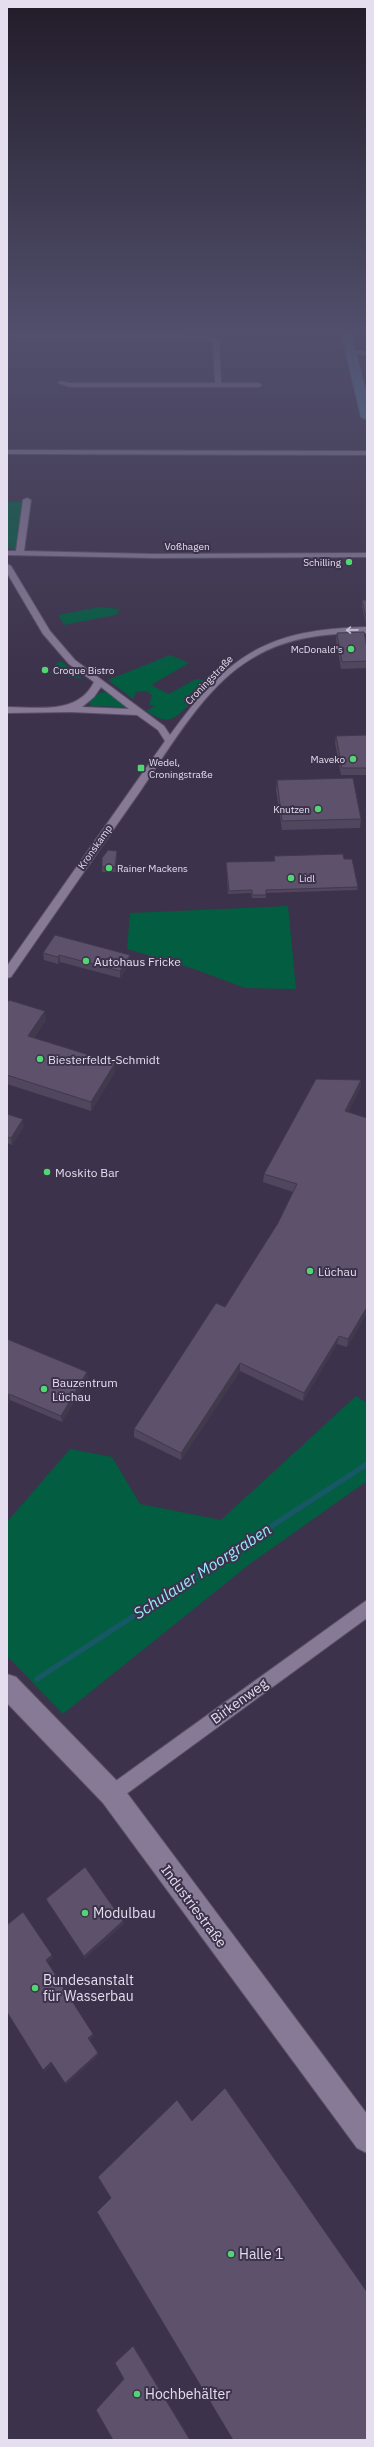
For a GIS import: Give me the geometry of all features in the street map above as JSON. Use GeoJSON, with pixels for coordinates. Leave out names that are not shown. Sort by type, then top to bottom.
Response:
{"type":"FeatureCollection","features":[{"type":"Feature","properties":{"kind":"street"},"geometry":{"type":"LineString","coordinates":[[7,452],[367,453]]}},
{"type":"Feature","properties":{"kind":"street"},"geometry":{"type":"LineString","coordinates":[[20,553],[27,500]]}},
{"type":"Feature","properties":{"kind":"street","name":"Voßhagen"},"geometry":{"type":"LineString","coordinates":[[7,553],[151,556],[367,555]]}},
{"type":"Feature","properties":{"kind":"street"},"geometry":{"type":"LineString","coordinates":[[7,566],[46,632],[72,662],[98,683],[161,728],[170,741]]}},
{"type":"Feature","properties":{"kind":"street","name":"Croningstraße"},"geometry":{"type":"LineString","coordinates":[[170,741],[220,682],[246,658],[290,639],[336,630],[367,630]]}},
{"type":"Feature","properties":{"kind":"street"},"geometry":{"type":"LineString","coordinates":[[71,709],[88,700],[95,692],[98,683]]}},
{"type":"Feature","properties":{"kind":"street"},"geometry":{"type":"LineString","coordinates":[[7,710],[71,709],[139,712]]}},
{"type":"Feature","properties":{"kind":"street"},"geometry":{"type":"LineString","coordinates":[[154,723],[174,724],[188,718]]}},
{"type":"Feature","properties":{"kind":"street","name":"Kronskamp"},"geometry":{"type":"LineString","coordinates":[[7,974],[170,741]]}},
{"type":"Feature","properties":{"kind":"street","name":"Birkenweg"},"geometry":{"type":"LineString","coordinates":[[112,1794],[367,1608]]}},
{"type":"Feature","properties":{"kind":"street","name":"Industriestraße"},"geometry":{"type":"LineString","coordinates":[[7,1686],[112,1794],[367,2138]]}},
{"type":"Feature","properties":{"kind":"green space"},"geometry":{"type":"Polygon","coordinates":[[[7,502],[24,502],[19,550],[7,547],[7,502]]]}},
{"type":"Feature","properties":{"kind":"green space"},"geometry":{"type":"Polygon","coordinates":[[[99,607],[120,609],[116,615],[64,625],[58,615],[99,607]]]}},
{"type":"Feature","properties":{"kind":"green space"},"geometry":{"type":"Polygon","coordinates":[[[170,655],[189,663],[151,685],[169,694],[196,679],[205,680],[187,698],[194,701],[177,716],[167,720],[155,716],[146,711],[155,706],[149,705],[152,695],[146,691],[136,692],[133,699],[108,680],[170,655]]]}},
{"type":"Feature","properties":{"kind":"green space"},"geometry":{"type":"Polygon","coordinates":[[[59,661],[62,662],[83,679],[50,673],[59,661]]]}},
{"type":"Feature","properties":{"kind":"green space"},"geometry":{"type":"Polygon","coordinates":[[[106,692],[126,707],[92,706],[88,703],[99,693],[106,692]]]}},
{"type":"Feature","properties":{"kind":"green space"},"geometry":{"type":"Polygon","coordinates":[[[288,906],[296,989],[245,988],[194,969],[127,949],[130,913],[288,906]]]}},
{"type":"Feature","properties":{"kind":"green space"},"geometry":{"type":"Polygon","coordinates":[[[356,1396],[367,1403],[367,1481],[251,1563],[63,1714],[7,1656],[7,1522],[70,1449],[112,1457],[140,1504],[221,1520],[356,1396]]]}},
{"type":"Feature","properties":{"kind":"building"},"geometry":{"type":"Polygon","coordinates":[[[362,600],[367,600],[367,617],[366,617],[362,600]]]}},
{"type":"Feature","properties":{"kind":"building","name":"McDonald's"},"geometry":{"type":"Polygon","coordinates":[[[364,632],[367,648],[367,661],[342,662],[337,633],[364,632]]]}},
{"type":"Feature","properties":{"kind":"building","name":"Maveko"},"geometry":{"type":"Polygon","coordinates":[[[367,735],[367,768],[342,768],[336,736],[367,735]]]}},
{"type":"Feature","properties":{"kind":"building","name":"Knutzen"},"geometry":{"type":"Polygon","coordinates":[[[353,778],[361,819],[282,821],[277,780],[353,778]]]}},
{"type":"Feature","properties":{"kind":"building"},"geometry":{"type":"Polygon","coordinates":[[[108,850],[117,851],[115,867],[102,867],[102,858],[108,850]]]}},
{"type":"Feature","properties":{"kind":"building","name":"Lidl"},"geometry":{"type":"Polygon","coordinates":[[[343,854],[344,859],[352,859],[358,887],[266,890],[266,895],[252,895],[252,890],[229,891],[226,862],[275,861],[274,856],[343,854]]]}},
{"type":"Feature","properties":{"kind":"building"},"geometry":{"type":"Polygon","coordinates":[[[55,935],[130,955],[120,971],[59,955],[58,957],[43,953],[55,935]]]}},
{"type":"Feature","properties":{"kind":"building","name":"Biesterfeldt-Schmidt"},"geometry":{"type":"Polygon","coordinates":[[[9,1000],[45,1011],[28,1036],[115,1063],[91,1102],[7,1075],[7,1003],[9,1000]]]}},
{"type":"Feature","properties":{"kind":"building","name":"Lüchau"},"geometry":{"type":"Polygon","coordinates":[[[316,1079],[361,1080],[345,1111],[367,1118],[367,1307],[348,1339],[339,1336],[304,1393],[240,1363],[181,1453],[134,1429],[216,1303],[225,1307],[278,1223],[297,1184],[264,1174],[316,1079]]]}},
{"type":"Feature","properties":{"kind":"building"},"geometry":{"type":"Polygon","coordinates":[[[7,1114],[23,1119],[11,1138],[7,1137],[7,1114]]]}},
{"type":"Feature","properties":{"kind":"building","name":"Bauzentrum Lüchau"},"geometry":{"type":"Polygon","coordinates":[[[7,1339],[87,1372],[61,1416],[9,1394],[7,1397],[7,1339]]]}},
{"type":"Feature","properties":{"kind":"building","name":"Modulbau"},"geometry":{"type":"Polygon","coordinates":[[[85,1867],[123,1921],[84,1956],[46,1899],[85,1867]]]}},
{"type":"Feature","properties":{"kind":"building","name":"Bundesanstalt für Wasserbau"},"geometry":{"type":"Polygon","coordinates":[[[23,1912],[52,1955],[46,1960],[93,2034],[88,2038],[98,2053],[65,2083],[51,2062],[43,2070],[7,2012],[7,1925],[23,1912]]]}},
{"type":"Feature","properties":{"kind":"building","name":"Halle 1"},"geometry":{"type":"Polygon","coordinates":[[[225,2088],[367,2292],[367,2440],[233,2440],[97,2212],[111,2198],[98,2177],[177,2100],[192,2121],[225,2088]]]}},
{"type":"Feature","properties":{"kind":"building","name":"Hochbehälter"},"geometry":{"type":"Polygon","coordinates":[[[133,2346],[190,2440],[113,2440],[96,2410],[124,2379],[115,2363],[133,2346]]]}},
{"type":"Feature","properties":{"kind":"waterway","name":"Schulauer Moorgraben"},"geometry":{"type":"LineString","coordinates":[[37,1679],[367,1464]]}},
{"type":"Feature","properties":{"kind":"place","name":"Schilling"},"geometry":{"type":"Point","coordinates":[349,562]}},
{"type":"Feature","properties":{"kind":"place","name":"McDonald's"},"geometry":{"type":"Point","coordinates":[351,649]}},
{"type":"Feature","properties":{"kind":"place","name":"Croque Bistro"},"geometry":{"type":"Point","coordinates":[45,670]}},
{"type":"Feature","properties":{"kind":"place","name":"Maveko"},"geometry":{"type":"Point","coordinates":[353,759]}},
{"type":"Feature","properties":{"kind":"place","name":"Wedel, Croningstraße"},"geometry":{"type":"Point","coordinates":[141,768]}},
{"type":"Feature","properties":{"kind":"place","name":"Knutzen"},"geometry":{"type":"Point","coordinates":[318,809]}},
{"type":"Feature","properties":{"kind":"place","name":"Rainer Mackens"},"geometry":{"type":"Point","coordinates":[109,868]}},
{"type":"Feature","properties":{"kind":"place","name":"Lidl"},"geometry":{"type":"Point","coordinates":[291,878]}},
{"type":"Feature","properties":{"kind":"place","name":"Autohaus Fricke"},"geometry":{"type":"Point","coordinates":[86,961]}},
{"type":"Feature","properties":{"kind":"place","name":"Biesterfeldt-Schmidt"},"geometry":{"type":"Point","coordinates":[40,1059]}},
{"type":"Feature","properties":{"kind":"place","name":"Moskito Bar"},"geometry":{"type":"Point","coordinates":[47,1172]}},
{"type":"Feature","properties":{"kind":"place","name":"Lüchau"},"geometry":{"type":"Point","coordinates":[310,1271]}},
{"type":"Feature","properties":{"kind":"place","name":"Bauzentrum Lüchau"},"geometry":{"type":"Point","coordinates":[44,1389]}},
{"type":"Feature","properties":{"kind":"place","name":"Modulbau"},"geometry":{"type":"Point","coordinates":[85,1913]}},
{"type":"Feature","properties":{"kind":"place","name":"Bundesanstalt für Wasserbau"},"geometry":{"type":"Point","coordinates":[35,1988]}},
{"type":"Feature","properties":{"kind":"place","name":"Halle 1"},"geometry":{"type":"Point","coordinates":[231,2254]}},
{"type":"Feature","properties":{"kind":"place","name":"Hochbehälter"},"geometry":{"type":"Point","coordinates":[137,2394]}}]}
